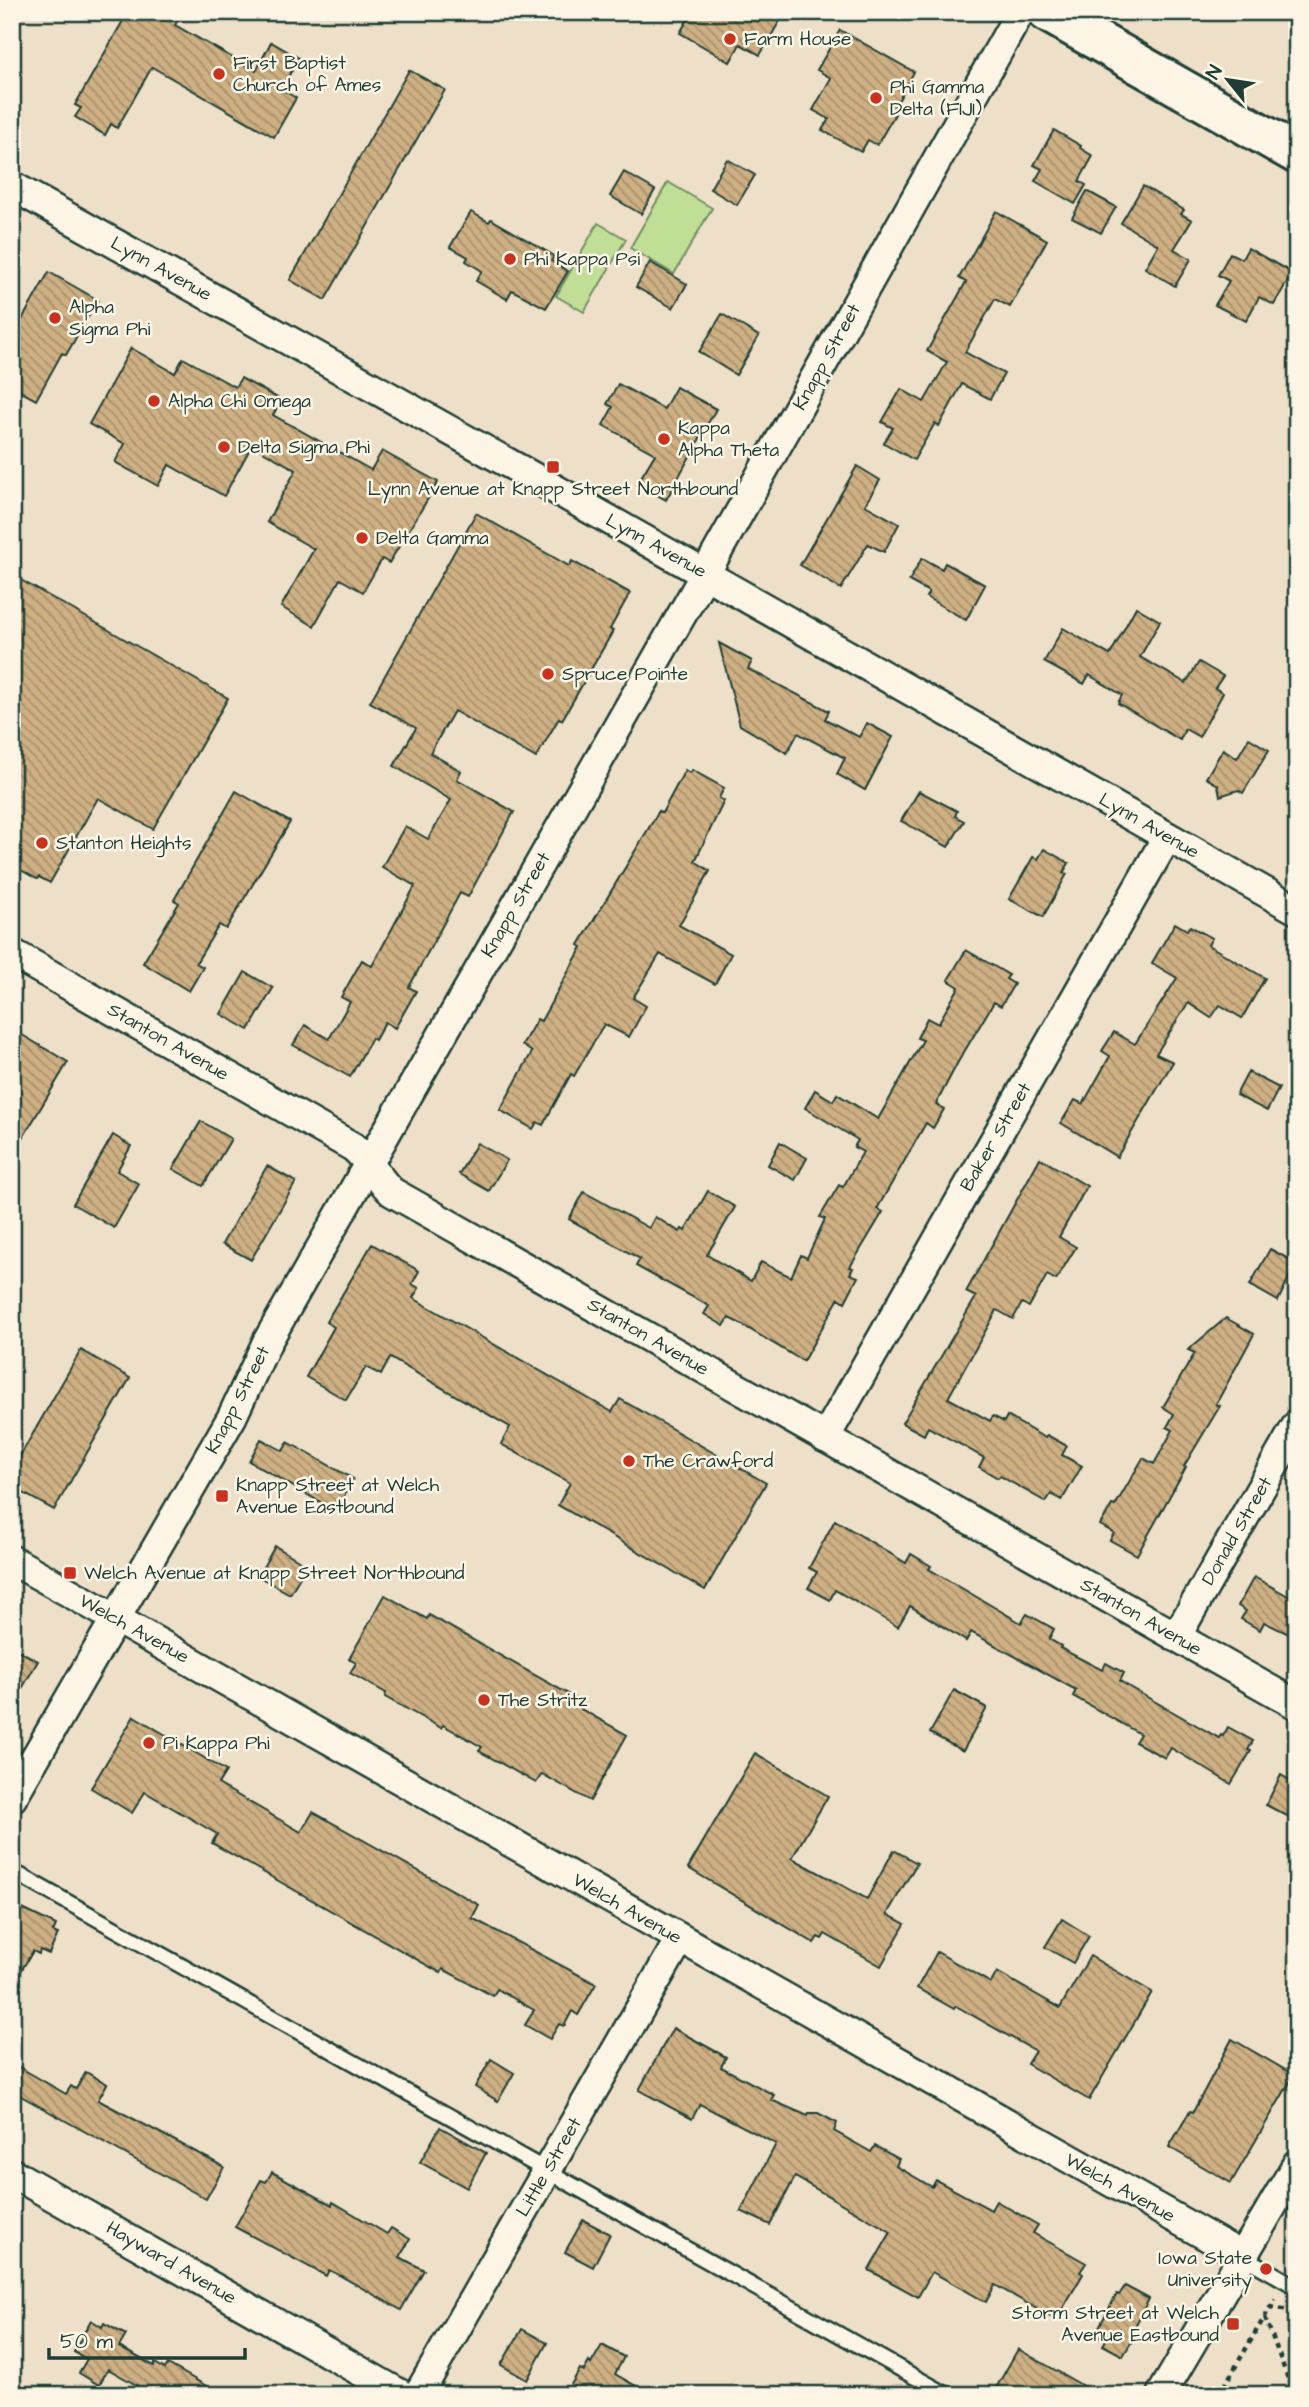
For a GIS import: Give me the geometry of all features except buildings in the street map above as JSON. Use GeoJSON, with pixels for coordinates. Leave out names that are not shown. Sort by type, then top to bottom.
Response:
{"type":"FeatureCollection","features":[{"type":"Feature","properties":{"kind":"street","name":"Knapp Street"},"geometry":{"type":"LineString","coordinates":[[12,1798],[232,1417],[267,1342],[705,574],[1020,12]]}},
{"type":"Feature","properties":{"kind":"street"},"geometry":{"type":"LineString","coordinates":[[1046,12],[1297,154]]}},
{"type":"Feature","properties":{"kind":"street","name":"Lynn Avenue"},"geometry":{"type":"LineString","coordinates":[[12,187],[705,574],[1297,910]]}},
{"type":"Feature","properties":{"kind":"street","name":"Baker Street"},"geometry":{"type":"LineString","coordinates":[[825,1438],[1167,837]]}},
{"type":"Feature","properties":{"kind":"street","name":"Stanton Avenue"},"geometry":{"type":"LineString","coordinates":[[12,953],[353,1147],[370,1162],[392,1192],[1297,1705]]}},
{"type":"Feature","properties":{"kind":"street","name":"Donald Street"},"geometry":{"type":"LineString","coordinates":[[1176,1637],[1297,1425]]}},
{"type":"Feature","properties":{"kind":"street","name":"Welch Avenue"},"geometry":{"type":"LineString","coordinates":[[12,1560],[1242,2256]]}},
{"type":"Feature","properties":{"kind":"street","name":"Little Street"},"geometry":{"type":"LineString","coordinates":[[418,2395],[680,1939]]}},
{"type":"Feature","properties":{"kind":"street"},"geometry":{"type":"LineString","coordinates":[[1161,2395],[1297,2164]]}},
{"type":"Feature","properties":{"kind":"street","name":"Hayward Avenue"},"geometry":{"type":"LineString","coordinates":[[12,2173],[402,2395]]}},
{"type":"Feature","properties":{"kind":"lane"},"geometry":{"type":"LineString","coordinates":[[12,1871],[947,2395]]}},
{"type":"Feature","properties":{"kind":"lane"},"geometry":{"type":"LineString","coordinates":[[1242,2256],[1297,2287]]}},
{"type":"Feature","properties":{"kind":"path"},"geometry":{"type":"LineString","coordinates":[[1219,2395],[1275,2299]]}},
{"type":"Feature","properties":{"kind":"path"},"geometry":{"type":"LineString","coordinates":[[1270,2307],[1297,2311]]}},
{"type":"Feature","properties":{"kind":"path"},"geometry":{"type":"LineString","coordinates":[[1265,2316],[1294,2395]]}},
{"type":"Feature","properties":{"kind":"green space"},"geometry":{"type":"Polygon","coordinates":[[[668,182],[712,208],[674,274],[630,248],[668,182]]]}},
{"type":"Feature","properties":{"kind":"green space"},"geometry":{"type":"Polygon","coordinates":[[[598,223],[626,239],[584,312],[556,296],[598,223]]]}},
{"type":"Feature","properties":{"kind":"place","name":"Farm House"},"geometry":{"type":"Point","coordinates":[730,39]}},
{"type":"Feature","properties":{"kind":"place","name":"First Baptist Church of Ames"},"geometry":{"type":"Point","coordinates":[219,74]}},
{"type":"Feature","properties":{"kind":"place","name":"Phi Gamma Delta (FIJI)"},"geometry":{"type":"Point","coordinates":[876,98]}},
{"type":"Feature","properties":{"kind":"place","name":"Phi Kappa Psi"},"geometry":{"type":"Point","coordinates":[510,259]}},
{"type":"Feature","properties":{"kind":"place","name":"Alpha Sigma Phi"},"geometry":{"type":"Point","coordinates":[55,318]}},
{"type":"Feature","properties":{"kind":"place","name":"Alpha Chi Omega"},"geometry":{"type":"Point","coordinates":[154,401]}},
{"type":"Feature","properties":{"kind":"place","name":"Kappa Alpha Theta"},"geometry":{"type":"Point","coordinates":[664,439]}},
{"type":"Feature","properties":{"kind":"place","name":"Delta Sigma Phi"},"geometry":{"type":"Point","coordinates":[224,447]}},
{"type":"Feature","properties":{"kind":"place","name":"Lynn Avenue at Knapp Street Northbound"},"geometry":{"type":"Point","coordinates":[553,467]}},
{"type":"Feature","properties":{"kind":"place","name":"Delta Gamma"},"geometry":{"type":"Point","coordinates":[362,538]}},
{"type":"Feature","properties":{"kind":"place","name":"Spruce Pointe"},"geometry":{"type":"Point","coordinates":[548,674]}},
{"type":"Feature","properties":{"kind":"place","name":"Stanton Heights"},"geometry":{"type":"Point","coordinates":[42,843]}},
{"type":"Feature","properties":{"kind":"place","name":"The Crawford"},"geometry":{"type":"Point","coordinates":[629,1461]}},
{"type":"Feature","properties":{"kind":"place","name":"Knapp Street at Welch Avenue Eastbound"},"geometry":{"type":"Point","coordinates":[222,1496]}},
{"type":"Feature","properties":{"kind":"place","name":"Welch Avenue at Knapp Street Northbound"},"geometry":{"type":"Point","coordinates":[70,1573]}},
{"type":"Feature","properties":{"kind":"place","name":"The Stritz"},"geometry":{"type":"Point","coordinates":[484,1700]}},
{"type":"Feature","properties":{"kind":"place","name":"Pi Kappa Phi"},"geometry":{"type":"Point","coordinates":[149,1743]}},
{"type":"Feature","properties":{"kind":"place","name":"Iowa State University"},"geometry":{"type":"Point","coordinates":[1266,2269]}},
{"type":"Feature","properties":{"kind":"place","name":"Storm Street at Welch Avenue Eastbound"},"geometry":{"type":"Point","coordinates":[1233,2324]}}]}
